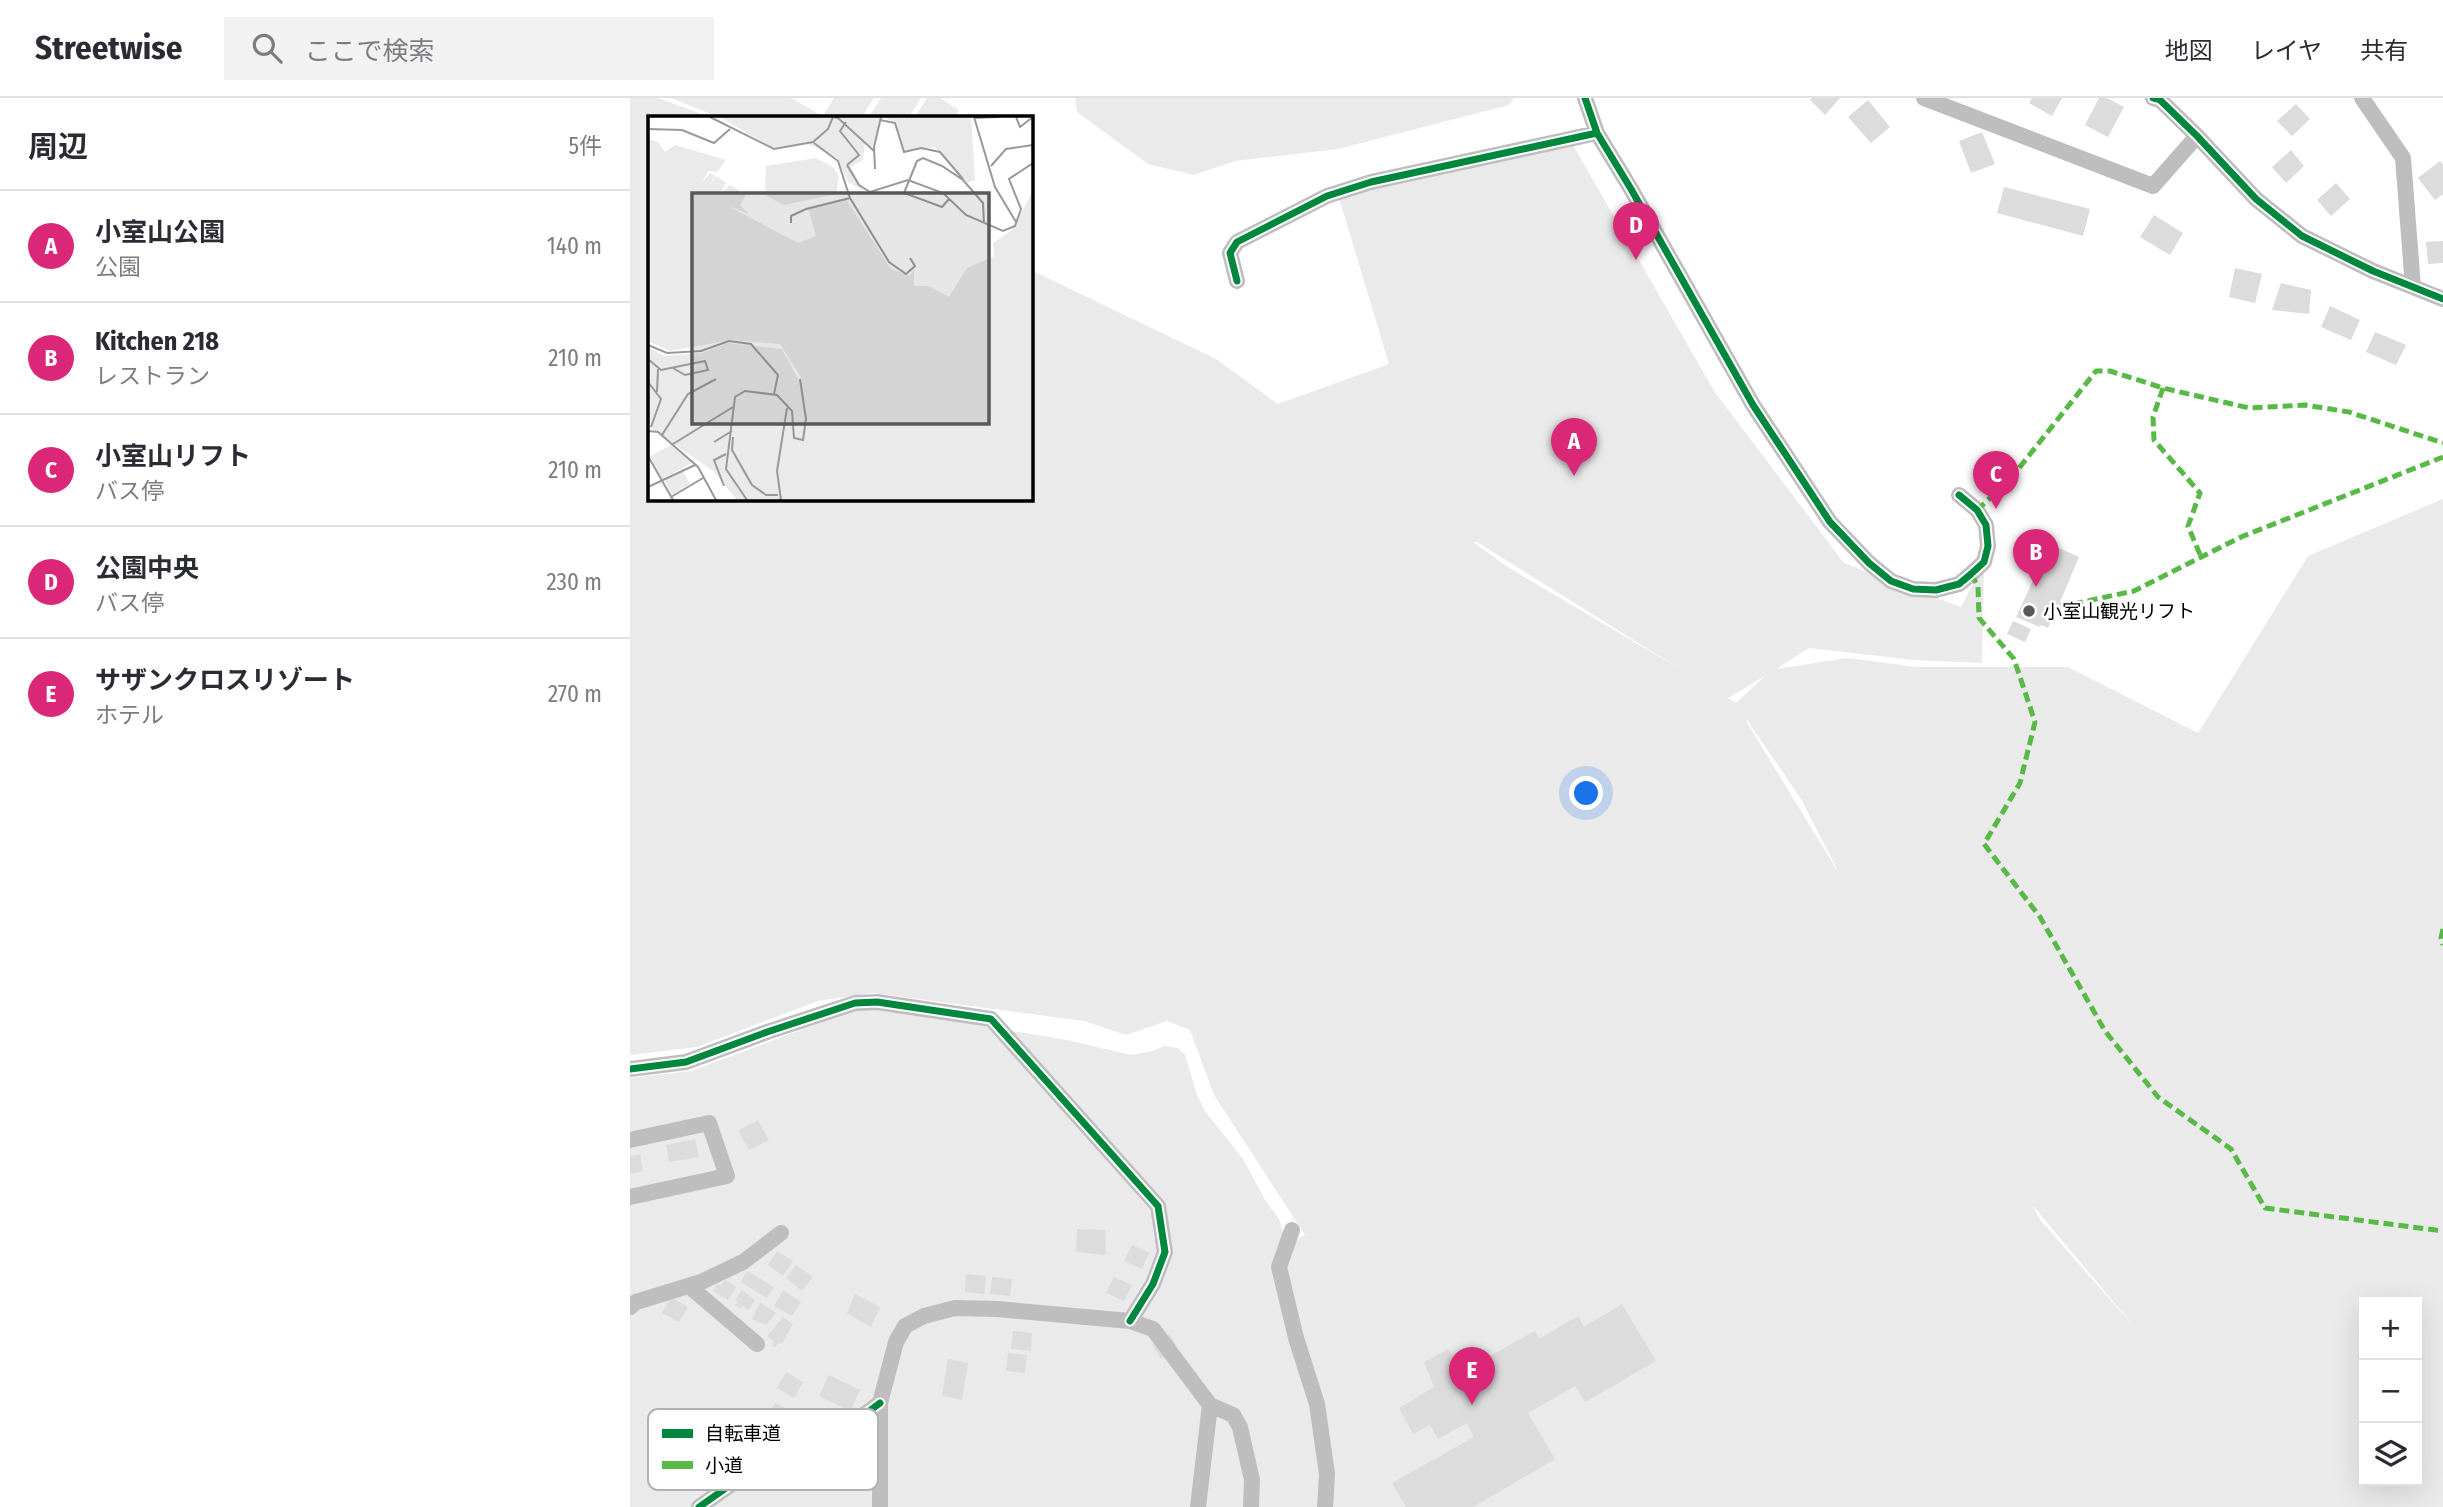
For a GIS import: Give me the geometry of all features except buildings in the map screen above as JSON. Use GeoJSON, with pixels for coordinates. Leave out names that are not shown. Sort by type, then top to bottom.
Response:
{"type":"FeatureCollection","features":[{"type":"Feature","properties":{"kind":"street"},"geometry":{"type":"LineString","coordinates":[[1585,98],[1597,133],[1632,189],[1759,416],[1830,522],[1869,563],[1891,581],[1913,589],[1937,590],[1959,584],[1984,562],[1989,546],[1986,525],[1977,510],[1959,495]]}},
{"type":"Feature","properties":{"kind":"street"},"geometry":{"type":"LineString","coordinates":[[1924,98],[2153,186],[2197,136]]}},
{"type":"Feature","properties":{"kind":"street"},"geometry":{"type":"LineString","coordinates":[[2153,98],[2160,100],[2197,136],[2256,200],[2302,236],[2373,271],[2443,299]]}},
{"type":"Feature","properties":{"kind":"street"},"geometry":{"type":"LineString","coordinates":[[2362,98],[2403,158],[2413,287]]}},
{"type":"Feature","properties":{"kind":"street"},"geometry":{"type":"LineString","coordinates":[[1237,281],[1230,253],[1237,242],[1327,196],[1371,182],[1597,133]]}},
{"type":"Feature","properties":{"kind":"street"},"geometry":{"type":"LineString","coordinates":[[630,1069],[686,1062],[855,1003],[877,1002],[991,1018],[1158,1206],[1165,1252],[1153,1284],[1130,1321]]}},
{"type":"Feature","properties":{"kind":"street"},"geometry":{"type":"LineString","coordinates":[[630,1140],[709,1123],[727,1176],[630,1197]]}},
{"type":"Feature","properties":{"kind":"street"},"geometry":{"type":"LineString","coordinates":[[1292,1230],[1279,1266],[1296,1338],[1317,1404],[1327,1474],[1325,1507]]}},
{"type":"Feature","properties":{"kind":"street"},"geometry":{"type":"LineString","coordinates":[[630,1307],[636,1302],[689,1286],[743,1262],[781,1233]]}},
{"type":"Feature","properties":{"kind":"street"},"geometry":{"type":"LineString","coordinates":[[689,1286],[757,1344]]}},
{"type":"Feature","properties":{"kind":"street"},"geometry":{"type":"LineString","coordinates":[[880,1507],[880,1403],[896,1342],[905,1325],[924,1316],[955,1308],[1130,1321],[1153,1329],[1210,1405],[1233,1415],[1240,1427],[1252,1480],[1251,1507]]}},
{"type":"Feature","properties":{"kind":"street"},"geometry":{"type":"LineString","coordinates":[[872,1409],[880,1403]]}},
{"type":"Feature","properties":{"kind":"street"},"geometry":{"type":"LineString","coordinates":[[1198,1507],[1210,1405]]}},
{"type":"Feature","properties":{"kind":"street"},"geometry":{"type":"LineString","coordinates":[[699,1507],[723,1490]]}},
{"type":"Feature","properties":{"kind":"shaded area"},"geometry":{"type":"Polygon","coordinates":[[[630,98],[658,98],[707,116],[648,116],[648,500],[1032,500],[1032,270],[1216,359],[1278,404],[1389,364],[1336,188],[1569,138],[1714,391],[1844,563],[1961,607],[1984,562],[1982,663],[1914,660],[1809,648],[1776,669],[1847,658],[1917,667],[2068,667],[2198,733],[2308,556],[2443,499],[2443,1507],[630,1507],[630,1078],[691,1071],[855,1010],[880,1009],[1067,1040],[1131,1055],[1164,1046],[1178,1048],[1185,1055],[1197,1095],[1205,1111],[1243,1159],[1265,1200],[1279,1219],[1283,1233],[1279,1250],[1305,1235],[1214,1095],[1190,1030],[1167,1021],[1126,1035],[1084,1021],[873,993],[818,1001],[697,1047],[630,1055],[630,98]],[[1473,542],[1509,568],[1680,669],[1473,542]],[[1765,676],[1728,698],[1736,703],[1765,676]],[[1747,720],[1840,875],[1801,799],[1747,720]],[[2034,1207],[2041,1221],[2137,1330],[2034,1207]]]}},
{"type":"Feature","properties":{"kind":"shaded area"},"geometry":{"type":"Polygon","coordinates":[[[671,98],[791,98],[822,116],[716,116],[671,98]]]}},
{"type":"Feature","properties":{"kind":"shaded area"},"geometry":{"type":"Polygon","coordinates":[[[834,98],[874,98],[863,116],[824,114],[834,98]]]}},
{"type":"Feature","properties":{"kind":"shaded area"},"geometry":{"type":"Polygon","coordinates":[[[881,98],[921,98],[910,116],[870,116],[881,98]]]}},
{"type":"Feature","properties":{"kind":"shaded area"},"geometry":{"type":"Polygon","coordinates":[[[927,98],[940,98],[959,110],[956,116],[916,116],[927,98]]]}},
{"type":"Feature","properties":{"kind":"shaded area"},"geometry":{"type":"Polygon","coordinates":[[[1075,98],[1514,98],[1509,105],[1338,149],[1235,161],[1194,175],[1148,164],[1077,112],[1075,98]]]}},
{"type":"Feature","properties":{"kind":"marked path"},"geometry":{"type":"LineString","coordinates":[[1977,510],[2008,482],[2096,371],[2110,371],[2163,388],[2249,408],[2305,405],[2349,412],[2443,443]]}},
{"type":"Feature","properties":{"kind":"marked path"},"geometry":{"type":"LineString","coordinates":[[2163,388],[2153,417],[2154,440],[2200,493],[2188,526],[2201,557]]}},
{"type":"Feature","properties":{"kind":"marked path"},"geometry":{"type":"LineString","coordinates":[[2073,604],[2134,591],[2241,537],[2443,457]]}},
{"type":"Feature","properties":{"kind":"marked path"},"geometry":{"type":"LineString","coordinates":[[1971,574],[1978,586],[1979,618],[2014,659],[2035,722],[2020,783],[1984,844],[2040,917],[2105,1031],[2158,1097],[2231,1149],[2265,1208],[2443,1231]]}},
{"type":"Feature","properties":{"kind":"marked path"},"geometry":{"type":"LineString","coordinates":[[2443,929],[2443,945]]}},
{"type":"Feature","properties":{"kind":"cycle path"},"geometry":{"type":"LineString","coordinates":[[1585,98],[1597,133],[1753,405],[1830,522],[1869,563],[1891,581],[1913,589],[1936,590],[1959,584],[1971,574],[1984,562],[1988,546],[1986,525],[1977,510],[1959,495]]}},
{"type":"Feature","properties":{"kind":"cycle path"},"geometry":{"type":"LineString","coordinates":[[2153,98],[2160,100],[2197,136],[2256,199],[2302,236],[2373,271],[2443,299]]}},
{"type":"Feature","properties":{"kind":"cycle path"},"geometry":{"type":"LineString","coordinates":[[1237,281],[1230,253],[1237,242],[1327,196],[1371,182],[1597,133]]}},
{"type":"Feature","properties":{"kind":"cycle path"},"geometry":{"type":"LineString","coordinates":[[630,1069],[686,1062],[855,1003],[877,1002],[991,1019],[1158,1206],[1165,1252],[1153,1284],[1130,1321]]}},
{"type":"Feature","properties":{"kind":"cycle path"},"geometry":{"type":"LineString","coordinates":[[872,1409],[880,1403]]}},
{"type":"Feature","properties":{"kind":"cycle path"},"geometry":{"type":"LineString","coordinates":[[699,1507],[723,1490]]}},
{"type":"Feature","properties":{"kind":"place","name":"公園中央"},"geometry":{"type":"Point","coordinates":[1636,260]}},
{"type":"Feature","properties":{"kind":"place","name":"小室山公園"},"geometry":{"type":"Point","coordinates":[1574,476]}},
{"type":"Feature","properties":{"kind":"place","name":"小室山リフト"},"geometry":{"type":"Point","coordinates":[1996,509]}},
{"type":"Feature","properties":{"kind":"place","name":"Kitchen 218"},"geometry":{"type":"Point","coordinates":[2036,587]}},
{"type":"Feature","properties":{"kind":"place","name":"小室山観光リフト"},"geometry":{"type":"Point","coordinates":[2029,611]}},
{"type":"Feature","properties":{"kind":"place","name":"サザンクロスリゾート"},"geometry":{"type":"Point","coordinates":[1472,1405]}}]}
